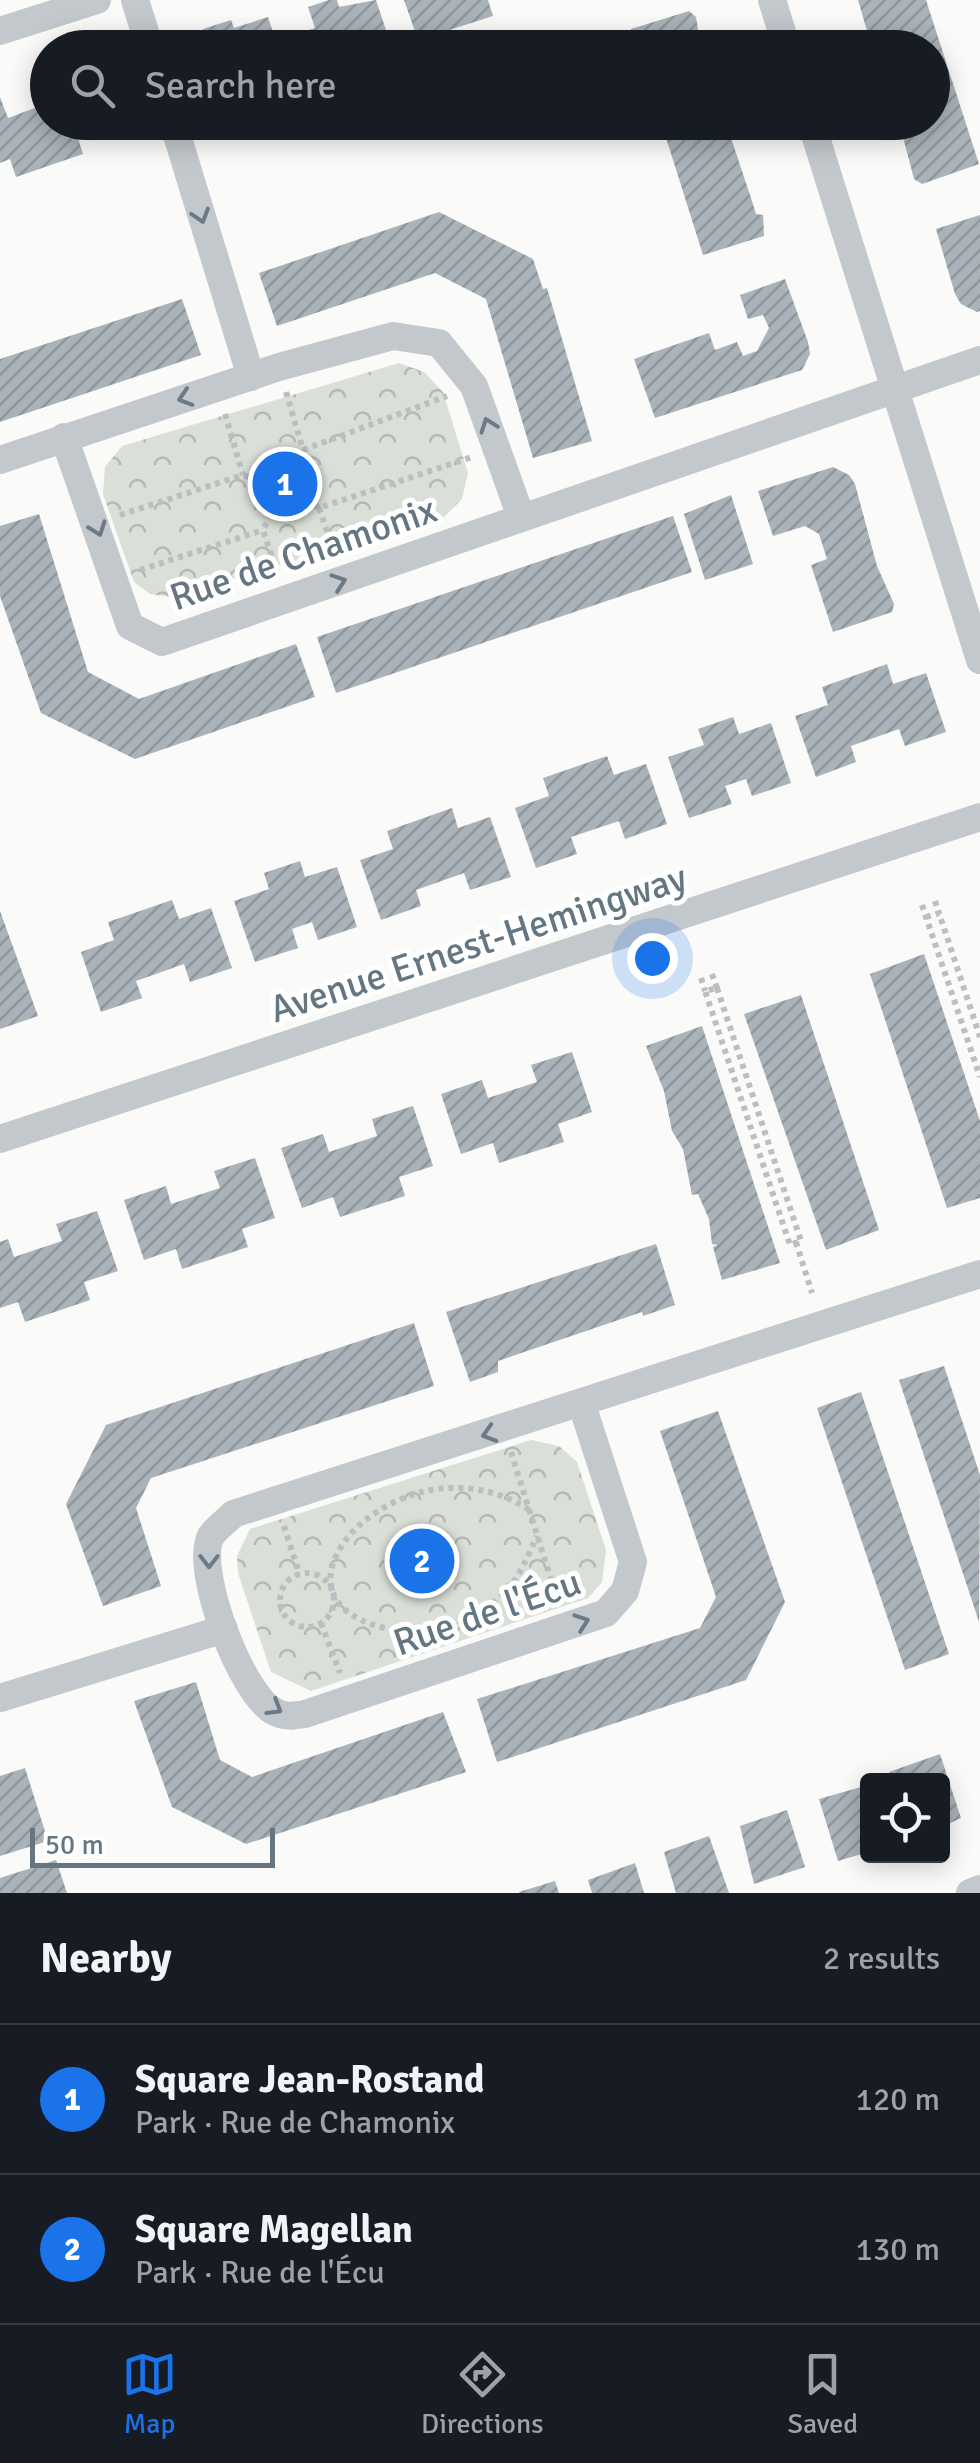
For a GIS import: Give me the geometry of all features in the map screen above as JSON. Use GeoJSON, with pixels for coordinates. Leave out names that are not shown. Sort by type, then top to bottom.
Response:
{"type":"FeatureCollection","features":[{"type":"Feature","properties":{"kind":"street"},"geometry":{"type":"LineString","coordinates":[[0,31],[97,0]]}},
{"type":"Feature","properties":{"kind":"street"},"geometry":{"type":"LineString","coordinates":[[135,0],[144,30]]}},
{"type":"Feature","properties":{"kind":"street"},"geometry":{"type":"LineString","coordinates":[[772,0],[781,30]]}},
{"type":"Feature","properties":{"kind":"street"},"geometry":{"type":"LineString","coordinates":[[178,140],[250,377]]}},
{"type":"Feature","properties":{"kind":"street"},"geometry":{"type":"LineString","coordinates":[[817,140],[980,660]]}},
{"type":"Feature","properties":{"kind":"street"},"geometry":{"type":"LineString","coordinates":[[0,460],[279,367],[393,336],[439,343],[474,386],[521,516]]}},
{"type":"Feature","properties":{"kind":"street","name":"Rue de Chamonix"},"geometry":{"type":"LineString","coordinates":[[64,437],[130,626],[162,642],[980,360]]}},
{"type":"Feature","properties":{"kind":"street","name":"Avenue Ernest-Hemingway"},"geometry":{"type":"LineString","coordinates":[[0,1140],[980,817]]}},
{"type":"Feature","properties":{"kind":"street","name":"Rue de l'Écu"},"geometry":{"type":"LineString","coordinates":[[582,1405],[634,1562],[625,1592],[606,1613],[290,1717],[272,1710],[248,1686],[224,1629],[206,1564],[210,1537],[234,1514],[980,1274]]}},
{"type":"Feature","properties":{"kind":"street"},"geometry":{"type":"LineString","coordinates":[[0,1698],[224,1629]]}},
{"type":"Feature","properties":{"kind":"street"},"geometry":{"type":"LineString","coordinates":[[970,1893],[980,1890]]}},
{"type":"Feature","properties":{"kind":"path"},"geometry":{"type":"LineString","coordinates":[[279,367],[303,450],[295,472]]}},
{"type":"Feature","properties":{"kind":"path"},"geometry":{"type":"LineString","coordinates":[[303,450],[474,386]]}},
{"type":"Feature","properties":{"kind":"path"},"geometry":{"type":"LineString","coordinates":[[217,388],[243,475]]}},
{"type":"Feature","properties":{"kind":"path"},"geometry":{"type":"LineString","coordinates":[[319,508],[497,448]]}},
{"type":"Feature","properties":{"kind":"path"},"geometry":{"type":"LineString","coordinates":[[272,470],[295,472],[305,484],[306,499],[291,516],[271,514],[259,498],[261,482],[272,470]]}},
{"type":"Feature","properties":{"kind":"path"},"geometry":{"type":"LineString","coordinates":[[96,523],[243,475],[261,482]]}},
{"type":"Feature","properties":{"kind":"path"},"geometry":{"type":"LineString","coordinates":[[306,499],[319,508],[344,580]]}},
{"type":"Feature","properties":{"kind":"path"},"geometry":{"type":"LineString","coordinates":[[271,514],[263,530],[286,600]]}},
{"type":"Feature","properties":{"kind":"path"},"geometry":{"type":"LineString","coordinates":[[115,578],[263,530]]}},
{"type":"Feature","properties":{"kind":"path"},"geometry":{"type":"LineString","coordinates":[[935,901],[980,1036]]}},
{"type":"Feature","properties":{"kind":"path"},"geometry":{"type":"LineString","coordinates":[[922,905],[980,1077]]}},
{"type":"Feature","properties":{"kind":"path"},"geometry":{"type":"LineString","coordinates":[[926,917],[939,913]]}},
{"type":"Feature","properties":{"kind":"path"},"geometry":{"type":"LineString","coordinates":[[702,978],[790,1245],[801,1241],[712,974]]}},
{"type":"Feature","properties":{"kind":"path"},"geometry":{"type":"LineString","coordinates":[[706,991],[717,988]]}},
{"type":"Feature","properties":{"kind":"path"},"geometry":{"type":"LineString","coordinates":[[796,1242],[812,1294]]}},
{"type":"Feature","properties":{"kind":"path"},"geometry":{"type":"LineString","coordinates":[[504,1430],[566,1627]]}},
{"type":"Feature","properties":{"kind":"path"},"geometry":{"type":"LineString","coordinates":[[529,1510],[504,1494],[456,1487],[410,1495],[378,1509],[348,1538],[330,1566],[332,1591],[332,1609],[320,1623],[303,1627],[282,1611],[283,1586],[299,1573],[322,1577],[332,1591],[347,1612],[367,1625],[413,1632],[452,1626],[485,1610],[510,1586],[537,1536]]}},
{"type":"Feature","properties":{"kind":"path"},"geometry":{"type":"LineString","coordinates":[[276,1501],[299,1573]]}},
{"type":"Feature","properties":{"kind":"path"},"geometry":{"type":"LineString","coordinates":[[320,1623],[350,1699]]}},
{"type":"Feature","properties":{"kind":"green space"},"geometry":{"type":"Polygon","coordinates":[[[399,363],[424,372],[443,392],[468,473],[462,499],[443,518],[171,597],[150,594],[134,582],[103,494],[105,467],[122,446],[399,363]]]}},
{"type":"Feature","properties":{"kind":"green space"},"geometry":{"type":"Polygon","coordinates":[[[531,1440],[559,1446],[577,1462],[606,1550],[602,1582],[588,1598],[311,1691],[271,1672],[238,1573],[237,1556],[250,1529],[531,1440]]]}},
{"type":"Feature","properties":{"kind":"building"},"geometry":{"type":"Polygon","coordinates":[[[329,0],[337,0],[339,7],[376,0],[386,30],[308,30],[315,28],[308,7],[329,0]]]}},
{"type":"Feature","properties":{"kind":"building"},"geometry":{"type":"Polygon","coordinates":[[[404,0],[488,0],[493,16],[449,30],[414,30],[404,0]]]}},
{"type":"Feature","properties":{"kind":"building"},"geometry":{"type":"Polygon","coordinates":[[[858,0],[926,0],[936,30],[867,30],[858,0]]]}},
{"type":"Feature","properties":{"kind":"building"},"geometry":{"type":"Polygon","coordinates":[[[689,11],[696,17],[698,30],[631,30],[689,11]]]}},
{"type":"Feature","properties":{"kind":"building"},"geometry":{"type":"Polygon","coordinates":[[[268,17],[272,30],[203,29],[231,20],[234,28],[268,17]]]}},
{"type":"Feature","properties":{"kind":"building"},"geometry":{"type":"Polygon","coordinates":[[[950,74],[979,164],[922,184],[914,179],[904,140],[950,140],[950,74]]]}},
{"type":"Feature","properties":{"kind":"building"},"geometry":{"type":"Polygon","coordinates":[[[0,97],[8,118],[30,110],[30,140],[79,140],[83,154],[16,177],[10,159],[0,163],[0,97]]]}},
{"type":"Feature","properties":{"kind":"building"},"geometry":{"type":"Polygon","coordinates":[[[667,140],[732,140],[756,214],[763,215],[764,236],[703,255],[667,140]]]}},
{"type":"Feature","properties":{"kind":"building"},"geometry":{"type":"Polygon","coordinates":[[[439,212],[533,259],[543,289],[547,288],[592,441],[533,458],[486,299],[435,273],[277,326],[259,273],[439,212]]]}},
{"type":"Feature","properties":{"kind":"building"},"geometry":{"type":"Polygon","coordinates":[[[980,215],[977,312],[961,304],[955,294],[936,229],[980,215]]]}},
{"type":"Feature","properties":{"kind":"building"},"geometry":{"type":"Polygon","coordinates":[[[785,279],[808,342],[810,354],[802,370],[655,418],[634,359],[709,333],[715,350],[737,342],[743,356],[757,351],[769,328],[763,315],[748,319],[740,295],[785,279]]]}},
{"type":"Feature","properties":{"kind":"building"},"geometry":{"type":"Polygon","coordinates":[[[182,299],[201,355],[0,422],[0,359],[182,299]]]}},
{"type":"Feature","properties":{"kind":"building"},"geometry":{"type":"Polygon","coordinates":[[[833,467],[849,475],[855,484],[877,566],[894,604],[892,612],[833,632],[811,565],[827,559],[819,534],[805,526],[773,536],[758,491],[833,467]]]}},
{"type":"Feature","properties":{"kind":"building"},"geometry":{"type":"Polygon","coordinates":[[[731,495],[753,564],[705,580],[684,514],[731,495]]]}},
{"type":"Feature","properties":{"kind":"building"},"geometry":{"type":"Polygon","coordinates":[[[39,514],[88,672],[139,699],[296,644],[315,697],[135,759],[41,713],[0,596],[0,526],[39,514]]]}},
{"type":"Feature","properties":{"kind":"building"},"geometry":{"type":"Polygon","coordinates":[[[673,516],[692,572],[336,693],[317,637],[673,516]]]}},
{"type":"Feature","properties":{"kind":"building"},"geometry":{"type":"Polygon","coordinates":[[[887,664],[893,684],[926,673],[946,732],[905,746],[899,729],[851,746],[856,762],[816,777],[795,716],[828,705],[822,687],[887,664]]]}},
{"type":"Feature","properties":{"kind":"building"},"geometry":{"type":"Polygon","coordinates":[[[733,717],[739,734],[771,723],[791,783],[752,796],[746,779],[725,786],[732,804],[689,818],[668,757],[704,745],[698,729],[733,717]]]}},
{"type":"Feature","properties":{"kind":"building"},"geometry":{"type":"Polygon","coordinates":[[[607,756],[614,775],[646,764],[667,824],[625,839],[619,821],[571,837],[577,854],[536,868],[515,808],[549,796],[543,778],[607,756]]]}},
{"type":"Feature","properties":{"kind":"building"},"geometry":{"type":"Polygon","coordinates":[[[452,808],[458,828],[490,817],[511,877],[470,890],[464,873],[416,890],[421,906],[381,920],[360,860],[393,849],[387,831],[452,808]]]}},
{"type":"Feature","properties":{"kind":"building"},"geometry":{"type":"Polygon","coordinates":[[[300,861],[305,877],[337,867],[357,927],[318,940],[312,922],[292,929],[298,948],[255,962],[234,901],[269,889],[264,873],[300,861]]]}},
{"type":"Feature","properties":{"kind":"building"},"geometry":{"type":"Polygon","coordinates":[[[172,900],[179,919],[211,908],[232,968],[190,982],[184,964],[136,981],[142,998],[101,1012],[81,952],[114,940],[108,922],[172,900]]]}},
{"type":"Feature","properties":{"kind":"building"},"geometry":{"type":"Polygon","coordinates":[[[0,911],[38,1016],[0,1029],[0,911]]]}},
{"type":"Feature","properties":{"kind":"building"},"geometry":{"type":"Polygon","coordinates":[[[924,954],[980,1121],[980,1198],[947,1208],[870,974],[924,954]]]}},
{"type":"Feature","properties":{"kind":"building"},"geometry":{"type":"Polygon","coordinates":[[[801,995],[879,1230],[826,1250],[744,1014],[801,995]]]}},
{"type":"Feature","properties":{"kind":"building"},"geometry":{"type":"Polygon","coordinates":[[[702,1026],[780,1263],[722,1280],[713,1247],[718,1245],[712,1244],[709,1219],[698,1194],[692,1195],[683,1149],[672,1131],[664,1091],[646,1046],[702,1026]]]}},
{"type":"Feature","properties":{"kind":"building"},"geometry":{"type":"Polygon","coordinates":[[[572,1052],[592,1112],[558,1124],[564,1142],[499,1163],[493,1143],[461,1154],[441,1094],[482,1080],[488,1098],[537,1082],[531,1065],[572,1052]]]}},
{"type":"Feature","properties":{"kind":"building"},"geometry":{"type":"Polygon","coordinates":[[[413,1106],[433,1166],[399,1177],[405,1196],[340,1217],[333,1197],[302,1208],[281,1148],[323,1134],[329,1152],[377,1136],[372,1119],[413,1106]]]}},
{"type":"Feature","properties":{"kind":"building"},"geometry":{"type":"Polygon","coordinates":[[[255,1158],[275,1218],[242,1229],[248,1247],[182,1269],[176,1249],[144,1260],[124,1200],[166,1186],[171,1204],[220,1188],[214,1171],[255,1158]]]}},
{"type":"Feature","properties":{"kind":"building"},"geometry":{"type":"Polygon","coordinates":[[[97,1211],[118,1271],[84,1282],[90,1300],[25,1322],[18,1302],[0,1308],[0,1242],[8,1239],[14,1257],[62,1241],[56,1224],[97,1211]]]}},
{"type":"Feature","properties":{"kind":"building"},"geometry":{"type":"Polygon","coordinates":[[[656,1244],[675,1305],[643,1316],[642,1312],[498,1361],[498,1372],[470,1382],[446,1312],[656,1244]]]}},
{"type":"Feature","properties":{"kind":"building"},"geometry":{"type":"Polygon","coordinates":[[[414,1323],[434,1386],[151,1478],[136,1508],[161,1586],[103,1606],[66,1504],[106,1425],[414,1323]]]}},
{"type":"Feature","properties":{"kind":"building"},"geometry":{"type":"Polygon","coordinates":[[[944,1366],[980,1475],[979,1622],[899,1380],[944,1366]]]}},
{"type":"Feature","properties":{"kind":"building"},"geometry":{"type":"Polygon","coordinates":[[[861,1392],[949,1654],[905,1670],[817,1408],[861,1392]]]}},
{"type":"Feature","properties":{"kind":"building"},"geometry":{"type":"Polygon","coordinates":[[[718,1411],[785,1602],[746,1680],[497,1762],[477,1699],[700,1628],[716,1597],[660,1431],[718,1411]]]}},
{"type":"Feature","properties":{"kind":"building"},"geometry":{"type":"Polygon","coordinates":[[[196,1682],[220,1760],[252,1777],[443,1712],[466,1772],[246,1844],[172,1807],[134,1701],[196,1682]]]}},
{"type":"Feature","properties":{"kind":"building"},"geometry":{"type":"Polygon","coordinates":[[[940,1754],[946,1773],[889,1773],[940,1754]]]}},
{"type":"Feature","properties":{"kind":"building"},"geometry":{"type":"Polygon","coordinates":[[[25,1768],[48,1841],[0,1856],[0,1776],[25,1768]]]}},
{"type":"Feature","properties":{"kind":"building"},"geometry":{"type":"Polygon","coordinates":[[[950,1784],[961,1818],[950,1823],[950,1784]]]}},
{"type":"Feature","properties":{"kind":"building"},"geometry":{"type":"Polygon","coordinates":[[[860,1787],[860,1854],[838,1861],[819,1799],[860,1787]]]}},
{"type":"Feature","properties":{"kind":"building"},"geometry":{"type":"Polygon","coordinates":[[[787,1810],[805,1867],[754,1884],[740,1826],[787,1810]]]}},
{"type":"Feature","properties":{"kind":"building"},"geometry":{"type":"Polygon","coordinates":[[[709,1836],[729,1893],[676,1893],[664,1852],[709,1836]]]}},
{"type":"Feature","properties":{"kind":"building"},"geometry":{"type":"Polygon","coordinates":[[[56,1860],[67,1893],[0,1893],[0,1878],[56,1860]]]}},
{"type":"Feature","properties":{"kind":"building"},"geometry":{"type":"Polygon","coordinates":[[[635,1863],[644,1893],[592,1893],[588,1880],[635,1863]]]}},
{"type":"Feature","properties":{"kind":"building"},"geometry":{"type":"Polygon","coordinates":[[[555,1881],[559,1893],[519,1893],[519,1892],[555,1881]]]}},
{"type":"Feature","properties":{"kind":"place","name":"Square Jean-Rostand"},"geometry":{"type":"Point","coordinates":[285,484]}},
{"type":"Feature","properties":{"kind":"place","name":"Square Magellan"},"geometry":{"type":"Point","coordinates":[422,1561]}}]}
